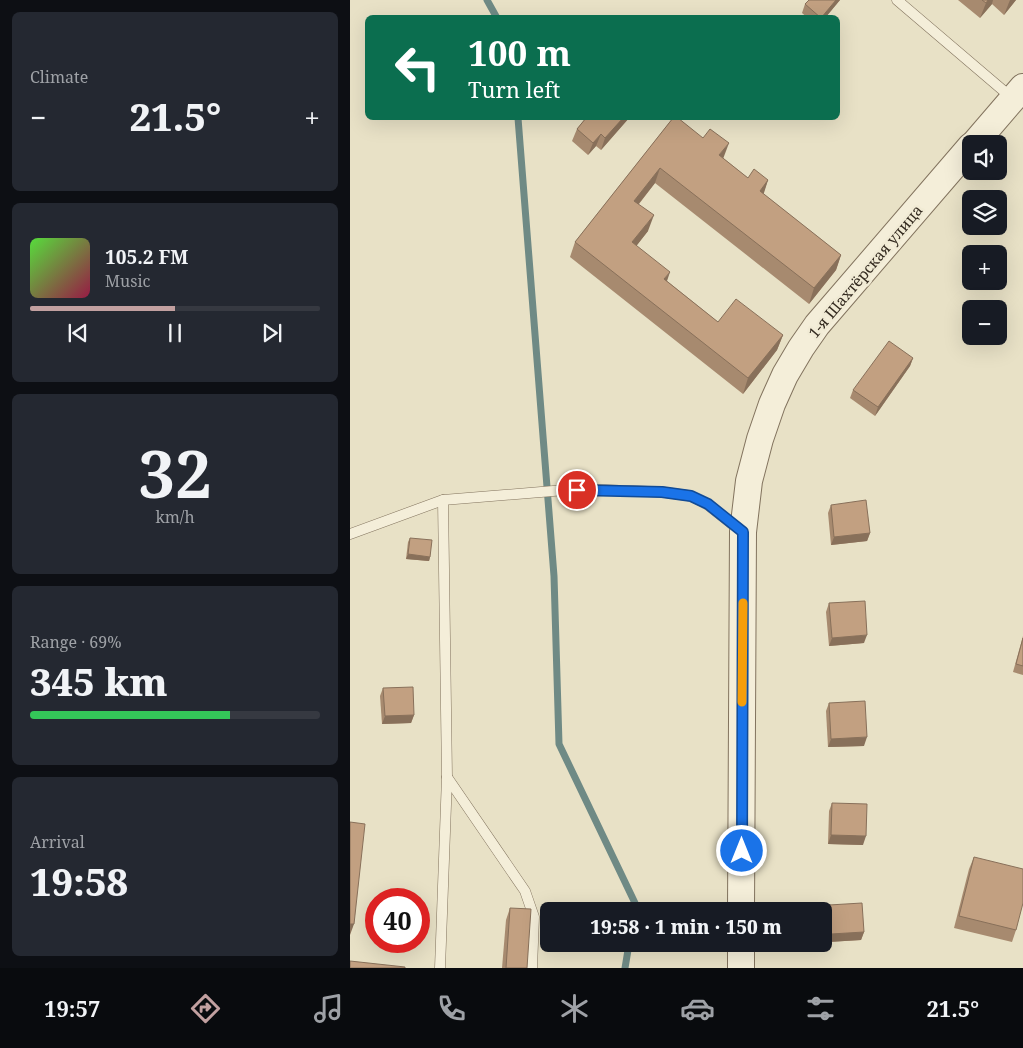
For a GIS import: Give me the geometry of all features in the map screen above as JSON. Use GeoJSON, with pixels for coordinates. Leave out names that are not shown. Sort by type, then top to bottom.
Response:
{"type":"FeatureCollection","features":[{"type":"Feature","properties":{"kind":"street","name":"1-я Шахтёрская улица"},"geometry":{"type":"LineString","coordinates":[[981,135],[1018,93]]}},
{"type":"Feature","properties":{"kind":"street","name":"1-я Шахтёрская улица"},"geometry":{"type":"LineString","coordinates":[[741,902],[743,532],[749,481],[760,438],[772,404],[797,355],[816,325],[962,157]]}},
{"type":"Feature","properties":{"kind":"street"},"geometry":{"type":"LineString","coordinates":[[741,952],[741,968]]}},
{"type":"Feature","properties":{"kind":"lane"},"geometry":{"type":"LineString","coordinates":[[897,0],[1018,93]]}},
{"type":"Feature","properties":{"kind":"lane"},"geometry":{"type":"LineString","coordinates":[[350,534],[443,500],[577,490],[662,492],[691,496],[708,504],[743,532]]}},
{"type":"Feature","properties":{"kind":"lane"},"geometry":{"type":"LineString","coordinates":[[440,968],[447,777],[443,500]]}},
{"type":"Feature","properties":{"kind":"lane"},"geometry":{"type":"LineString","coordinates":[[447,777],[525,891],[534,917],[532,968]]}},
{"type":"Feature","properties":{"kind":"building"},"geometry":{"type":"Polygon","coordinates":[[[809,0],[836,0],[824,15],[818,15],[805,4],[809,0]]]}},
{"type":"Feature","properties":{"kind":"building"},"geometry":{"type":"Polygon","coordinates":[[[584,120],[621,120],[605,138],[601,134],[593,143],[577,129],[584,120]]]}},
{"type":"Feature","properties":{"kind":"building"},"geometry":{"type":"Polygon","coordinates":[[[671,120],[680,120],[703,138],[710,129],[729,143],[719,155],[748,178],[754,169],[768,180],[760,191],[841,255],[814,288],[660,168],[634,201],[654,215],[632,242],[670,272],[664,279],[718,322],[736,299],[783,335],[748,378],[575,242],[671,120]]]}},
{"type":"Feature","properties":{"kind":"building"},"geometry":{"type":"Polygon","coordinates":[[[889,341],[913,358],[878,407],[853,390],[889,341]]]}},
{"type":"Feature","properties":{"kind":"building"},"geometry":{"type":"Polygon","coordinates":[[[866,500],[870,533],[834,537],[831,505],[866,500]]]}},
{"type":"Feature","properties":{"kind":"building"},"geometry":{"type":"Polygon","coordinates":[[[410,538],[432,540],[430,557],[408,554],[410,538]]]}},
{"type":"Feature","properties":{"kind":"building"},"geometry":{"type":"Polygon","coordinates":[[[865,601],[867,635],[832,638],[829,603],[865,601]]]}},
{"type":"Feature","properties":{"kind":"building"},"geometry":{"type":"Polygon","coordinates":[[[1023,638],[1023,666],[1016,664],[1023,638]]]}},
{"type":"Feature","properties":{"kind":"building"},"geometry":{"type":"Polygon","coordinates":[[[413,687],[414,715],[385,716],[383,688],[413,687]]]}},
{"type":"Feature","properties":{"kind":"building"},"geometry":{"type":"Polygon","coordinates":[[[865,701],[867,737],[831,739],[829,703],[865,701]]]}},
{"type":"Feature","properties":{"kind":"building"},"geometry":{"type":"Polygon","coordinates":[[[832,803],[867,804],[866,836],[831,835],[832,803]]]}},
{"type":"Feature","properties":{"kind":"building"},"geometry":{"type":"Polygon","coordinates":[[[350,822],[365,824],[354,924],[350,924],[350,822]]]}},
{"type":"Feature","properties":{"kind":"building"},"geometry":{"type":"Polygon","coordinates":[[[974,857],[1023,869],[1023,903],[1016,930],[959,916],[974,857]]]}},
{"type":"Feature","properties":{"kind":"building"},"geometry":{"type":"Polygon","coordinates":[[[862,903],[864,932],[832,934],[832,905],[862,903]]]}},
{"type":"Feature","properties":{"kind":"building"},"geometry":{"type":"Polygon","coordinates":[[[510,908],[531,909],[527,968],[506,968],[510,908]]]}},
{"type":"Feature","properties":{"kind":"building"},"geometry":{"type":"Polygon","coordinates":[[[350,961],[405,967],[405,968],[350,968],[350,961]]]}},
{"type":"Feature","properties":{"kind":"waterway"},"geometry":{"type":"LineString","coordinates":[[487,0],[495,15]]}},
{"type":"Feature","properties":{"kind":"waterway"},"geometry":{"type":"LineString","coordinates":[[518,120],[554,576],[559,744],[635,902]]}},
{"type":"Feature","properties":{"kind":"waterway"},"geometry":{"type":"LineString","coordinates":[[625,968],[628,952]]}},
{"type":"Feature","properties":{"kind":"slow traffic"},"geometry":{"type":"LineString","coordinates":[[742,702],[743,603]]}},
{"type":"Feature","properties":{"kind":"route"},"geometry":{"type":"LineString","coordinates":[[577,490],[662,492],[691,496],[708,504],[743,532],[742,851]]}}]}
